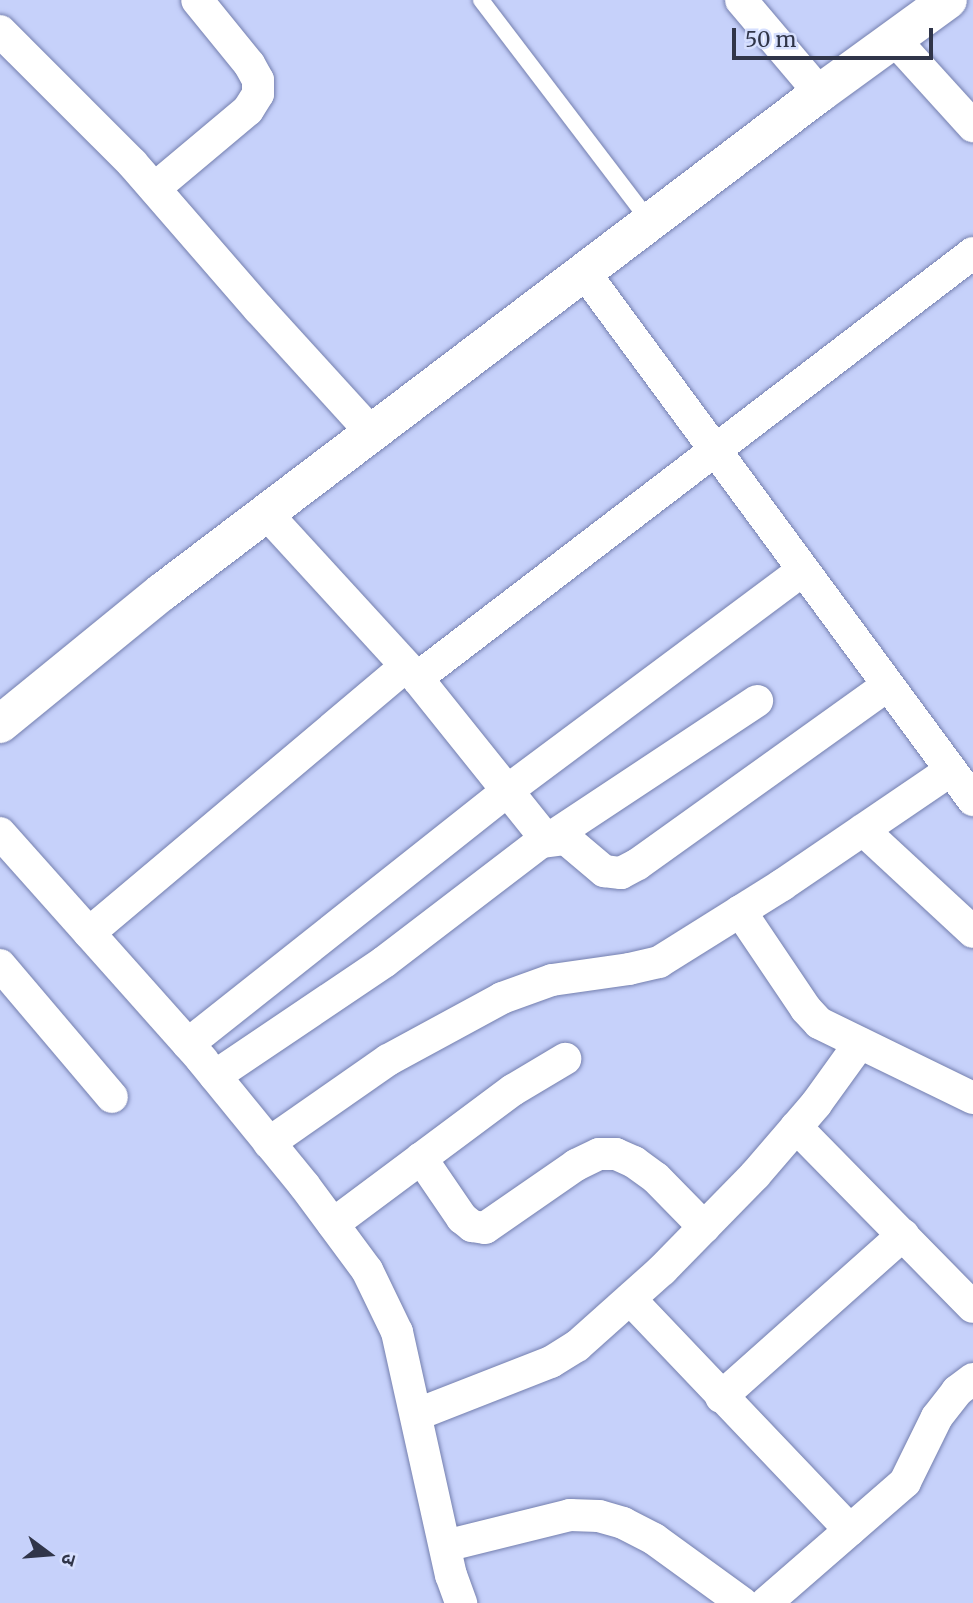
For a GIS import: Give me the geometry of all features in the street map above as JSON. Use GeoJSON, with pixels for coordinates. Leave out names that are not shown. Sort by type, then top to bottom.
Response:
{"type":"FeatureCollection","features":[{"type":"Feature","properties":{"kind":"main road"},"geometry":{"type":"LineString","coordinates":[[0,724],[162,592],[820,93],[948,0]]}},
{"type":"Feature","properties":{"kind":"street"},"geometry":{"type":"LineString","coordinates":[[155,188],[248,110],[258,94],[258,80],[248,64],[197,0]]}},
{"type":"Feature","properties":{"kind":"street"},"geometry":{"type":"LineString","coordinates":[[741,0],[820,93]]}},
{"type":"Feature","properties":{"kind":"street"},"geometry":{"type":"LineString","coordinates":[[0,31],[155,188],[372,433]]}},
{"type":"Feature","properties":{"kind":"street"},"geometry":{"type":"LineString","coordinates":[[894,39],[973,126]]}},
{"type":"Feature","properties":{"kind":"street"},"geometry":{"type":"LineString","coordinates":[[89,933],[411,672],[714,449],[973,253]]}},
{"type":"Feature","properties":{"kind":"street"},"geometry":{"type":"LineString","coordinates":[[584,272],[973,800]]}},
{"type":"Feature","properties":{"kind":"street"},"geometry":{"type":"LineString","coordinates":[[266,513],[411,672],[547,840]]}},
{"type":"Feature","properties":{"kind":"street"},"geometry":{"type":"LineString","coordinates":[[188,1044],[508,790],[803,570]]}},
{"type":"Feature","properties":{"kind":"street"},"geometry":{"type":"LineString","coordinates":[[547,840],[566,839],[604,871],[621,873],[638,864],[888,685]]}},
{"type":"Feature","properties":{"kind":"street"},"geometry":{"type":"LineString","coordinates":[[215,1076],[384,962],[547,840],[757,701]]}},
{"type":"Feature","properties":{"kind":"street"},"geometry":{"type":"LineString","coordinates":[[269,1143],[388,1060],[502,998],[552,980],[629,970],[659,962],[951,770]]}},
{"type":"Feature","properties":{"kind":"street"},"geometry":{"type":"LineString","coordinates":[[863,830],[973,932]]}},
{"type":"Feature","properties":{"kind":"street"},"geometry":{"type":"LineString","coordinates":[[0,833],[215,1076],[367,1270],[397,1332],[418,1414],[445,1546],[461,1603]]}},
{"type":"Feature","properties":{"kind":"street"},"geometry":{"type":"LineString","coordinates":[[740,911],[806,1009],[820,1023],[973,1098]]}},
{"type":"Feature","properties":{"kind":"street"},"geometry":{"type":"LineString","coordinates":[[0,965],[112,1097]]}},
{"type":"Feature","properties":{"kind":"street"},"geometry":{"type":"LineString","coordinates":[[418,1414],[551,1362],[577,1346],[704,1227],[796,1127],[860,1043]]}},
{"type":"Feature","properties":{"kind":"street"},"geometry":{"type":"LineString","coordinates":[[333,1224],[513,1090],[565,1059]]}},
{"type":"Feature","properties":{"kind":"street"},"geometry":{"type":"LineString","coordinates":[[796,1127],[973,1307]]}},
{"type":"Feature","properties":{"kind":"street"},"geometry":{"type":"LineString","coordinates":[[421,1158],[462,1218],[472,1226],[485,1228],[576,1165],[599,1154],[607,1154],[634,1162],[656,1178],[704,1227]]}},
{"type":"Feature","properties":{"kind":"street"},"geometry":{"type":"LineString","coordinates":[[721,1397],[903,1235]]}},
{"type":"Feature","properties":{"kind":"street"},"geometry":{"type":"LineString","coordinates":[[629,1299],[850,1531]]}},
{"type":"Feature","properties":{"kind":"street"},"geometry":{"type":"LineString","coordinates":[[766,1603],[905,1482],[937,1417],[957,1391],[973,1378]]}},
{"type":"Feature","properties":{"kind":"street"},"geometry":{"type":"LineString","coordinates":[[445,1546],[570,1515],[599,1516],[622,1523],[654,1539],[742,1603]]}},
{"type":"Feature","properties":{"kind":"lane"},"geometry":{"type":"LineString","coordinates":[[481,0],[650,222]]}}]}
